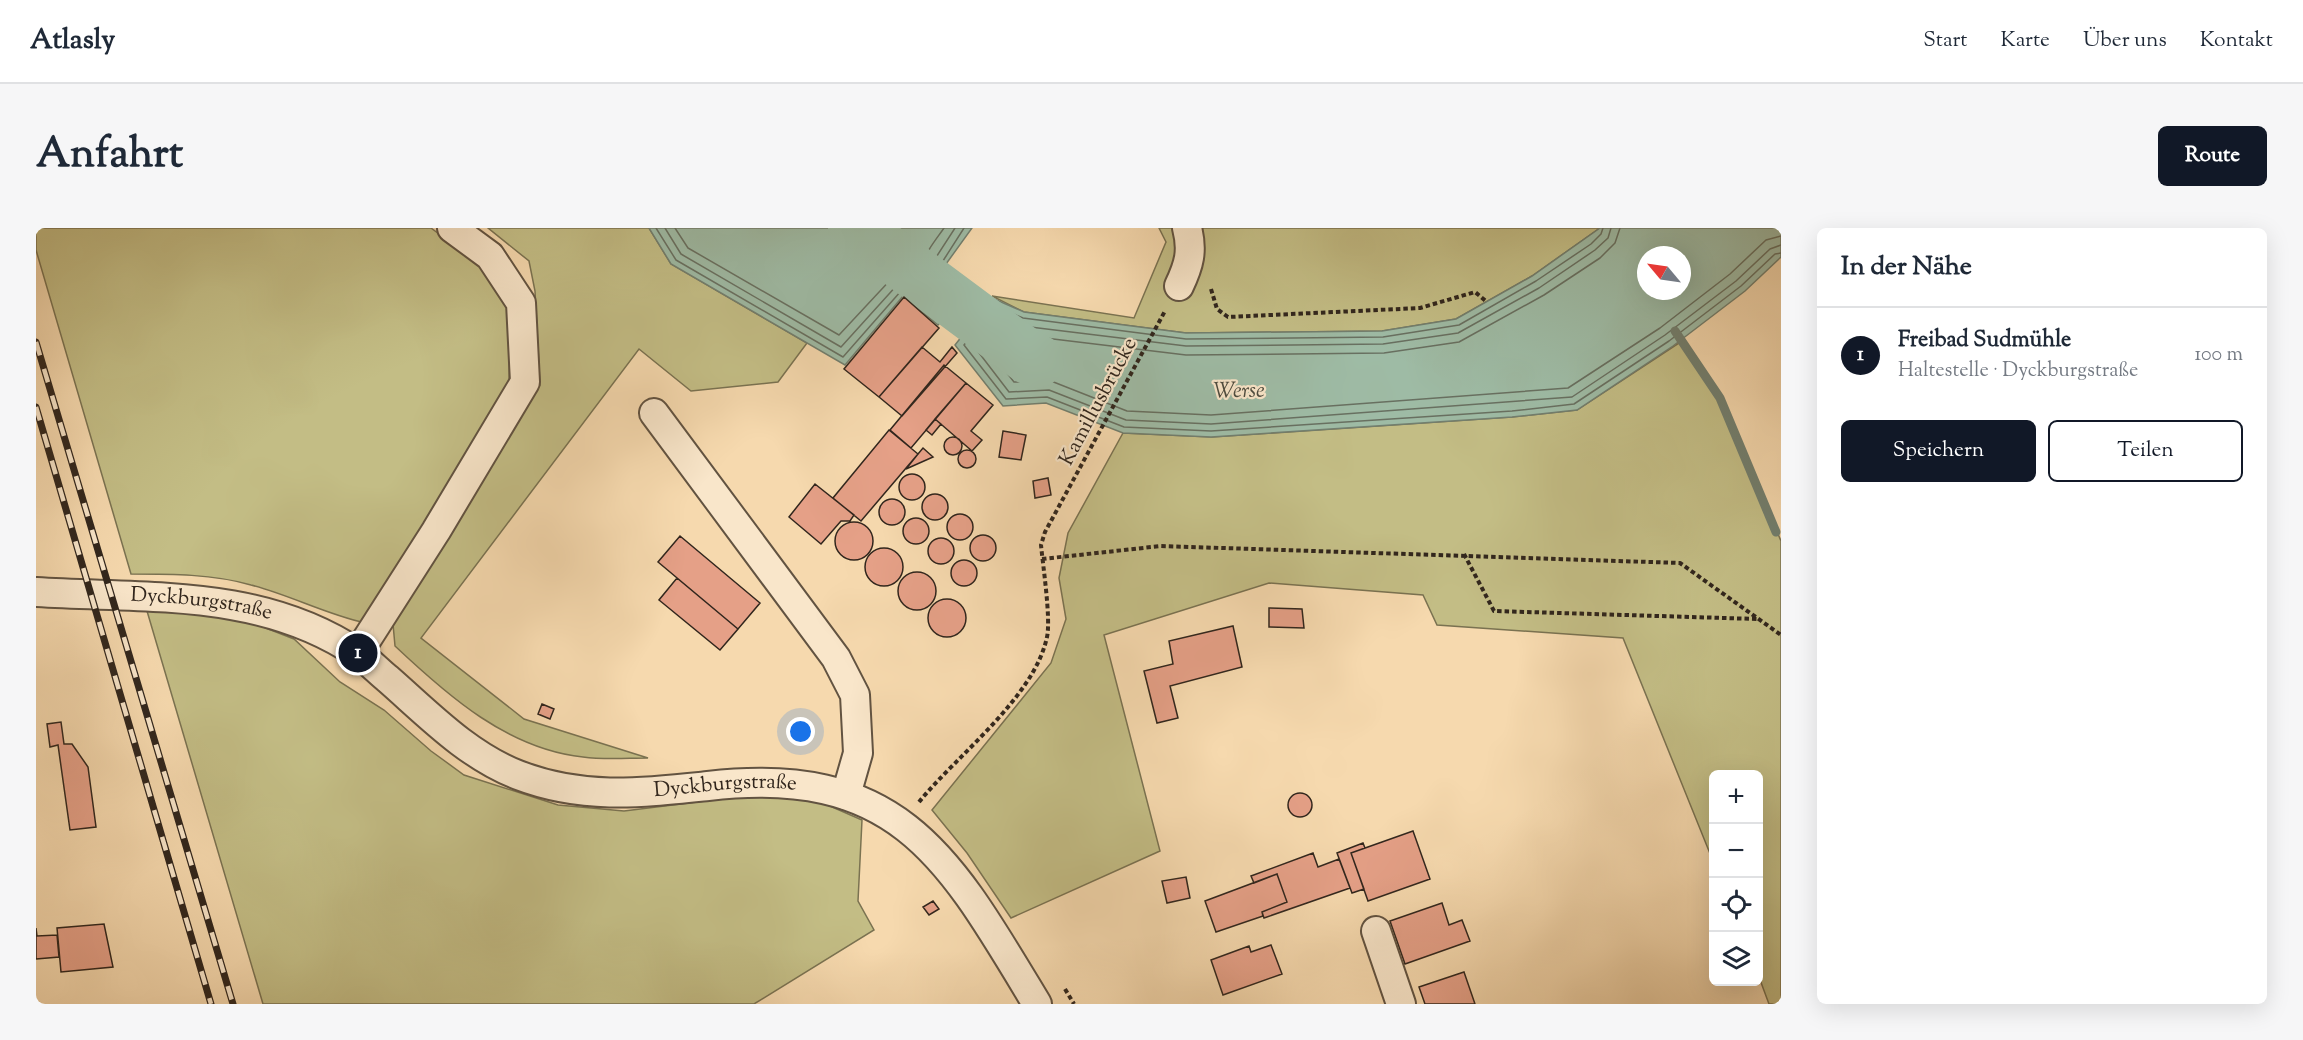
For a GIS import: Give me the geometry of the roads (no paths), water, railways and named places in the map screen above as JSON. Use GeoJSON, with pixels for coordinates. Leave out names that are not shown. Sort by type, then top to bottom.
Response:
{"type":"FeatureCollection","features":[{"type":"Feature","properties":{"kind":"street"},"geometry":{"type":"LineString","coordinates":[[357,653],[436,531],[525,382],[521,303],[490,256],[452,228]]}},
{"type":"Feature","properties":{"kind":"street"},"geometry":{"type":"LineString","coordinates":[[1179,286],[1189,263],[1191,245],[1186,228]]}},
{"type":"Feature","properties":{"kind":"street"},"geometry":{"type":"LineString","coordinates":[[654,413],[836,658],[855,695],[858,753],[846,795]]}},
{"type":"Feature","properties":{"kind":"street","name":"Dyckburgstraße"},"geometry":{"type":"LineString","coordinates":[[36,592],[186,597],[243,605],[303,623],[357,653],[444,730],[484,758],[519,775],[556,786],[593,794],[628,794],[753,780],[803,783],[846,795],[875,808],[903,825],[934,850],[962,883],[1038,1004]]}},
{"type":"Feature","properties":{"kind":"street"},"geometry":{"type":"LineString","coordinates":[[1376,931],[1401,1004]]}},
{"type":"Feature","properties":{"kind":"water"},"geometry":{"type":"Polygon","coordinates":[[[649,228],[972,228],[946,264],[972,287],[938,325],[903,296],[845,365],[671,264],[649,228]]]}},
{"type":"Feature","properties":{"kind":"water"},"geometry":{"type":"Polygon","coordinates":[[[1600,228],[1781,228],[1781,257],[1745,291],[1673,346],[1577,410],[1512,417],[1211,437],[1123,433],[1046,403],[1003,406],[955,345],[992,298],[1024,312],[1186,333],[1382,331],[1456,319],[1532,276],[1600,228]]]}},
{"type":"Feature","properties":{"kind":"waterway","name":"Werse"},"geometry":{"type":"LineString","coordinates":[[855,228],[1037,361]]}},
{"type":"Feature","properties":{"kind":"waterway"},"geometry":{"type":"LineString","coordinates":[[1675,331],[1720,398],[1776,532]]}},
{"type":"Feature","properties":{"kind":"railway"},"geometry":{"type":"LineString","coordinates":[[36,342],[233,1004]]}},
{"type":"Feature","properties":{"kind":"railway"},"geometry":{"type":"LineString","coordinates":[[36,407],[211,1004]]}},
{"type":"Feature","properties":{"kind":"place","name":"Freibad Sudmühle"},"geometry":{"type":"Point","coordinates":[358,653]}}]}
